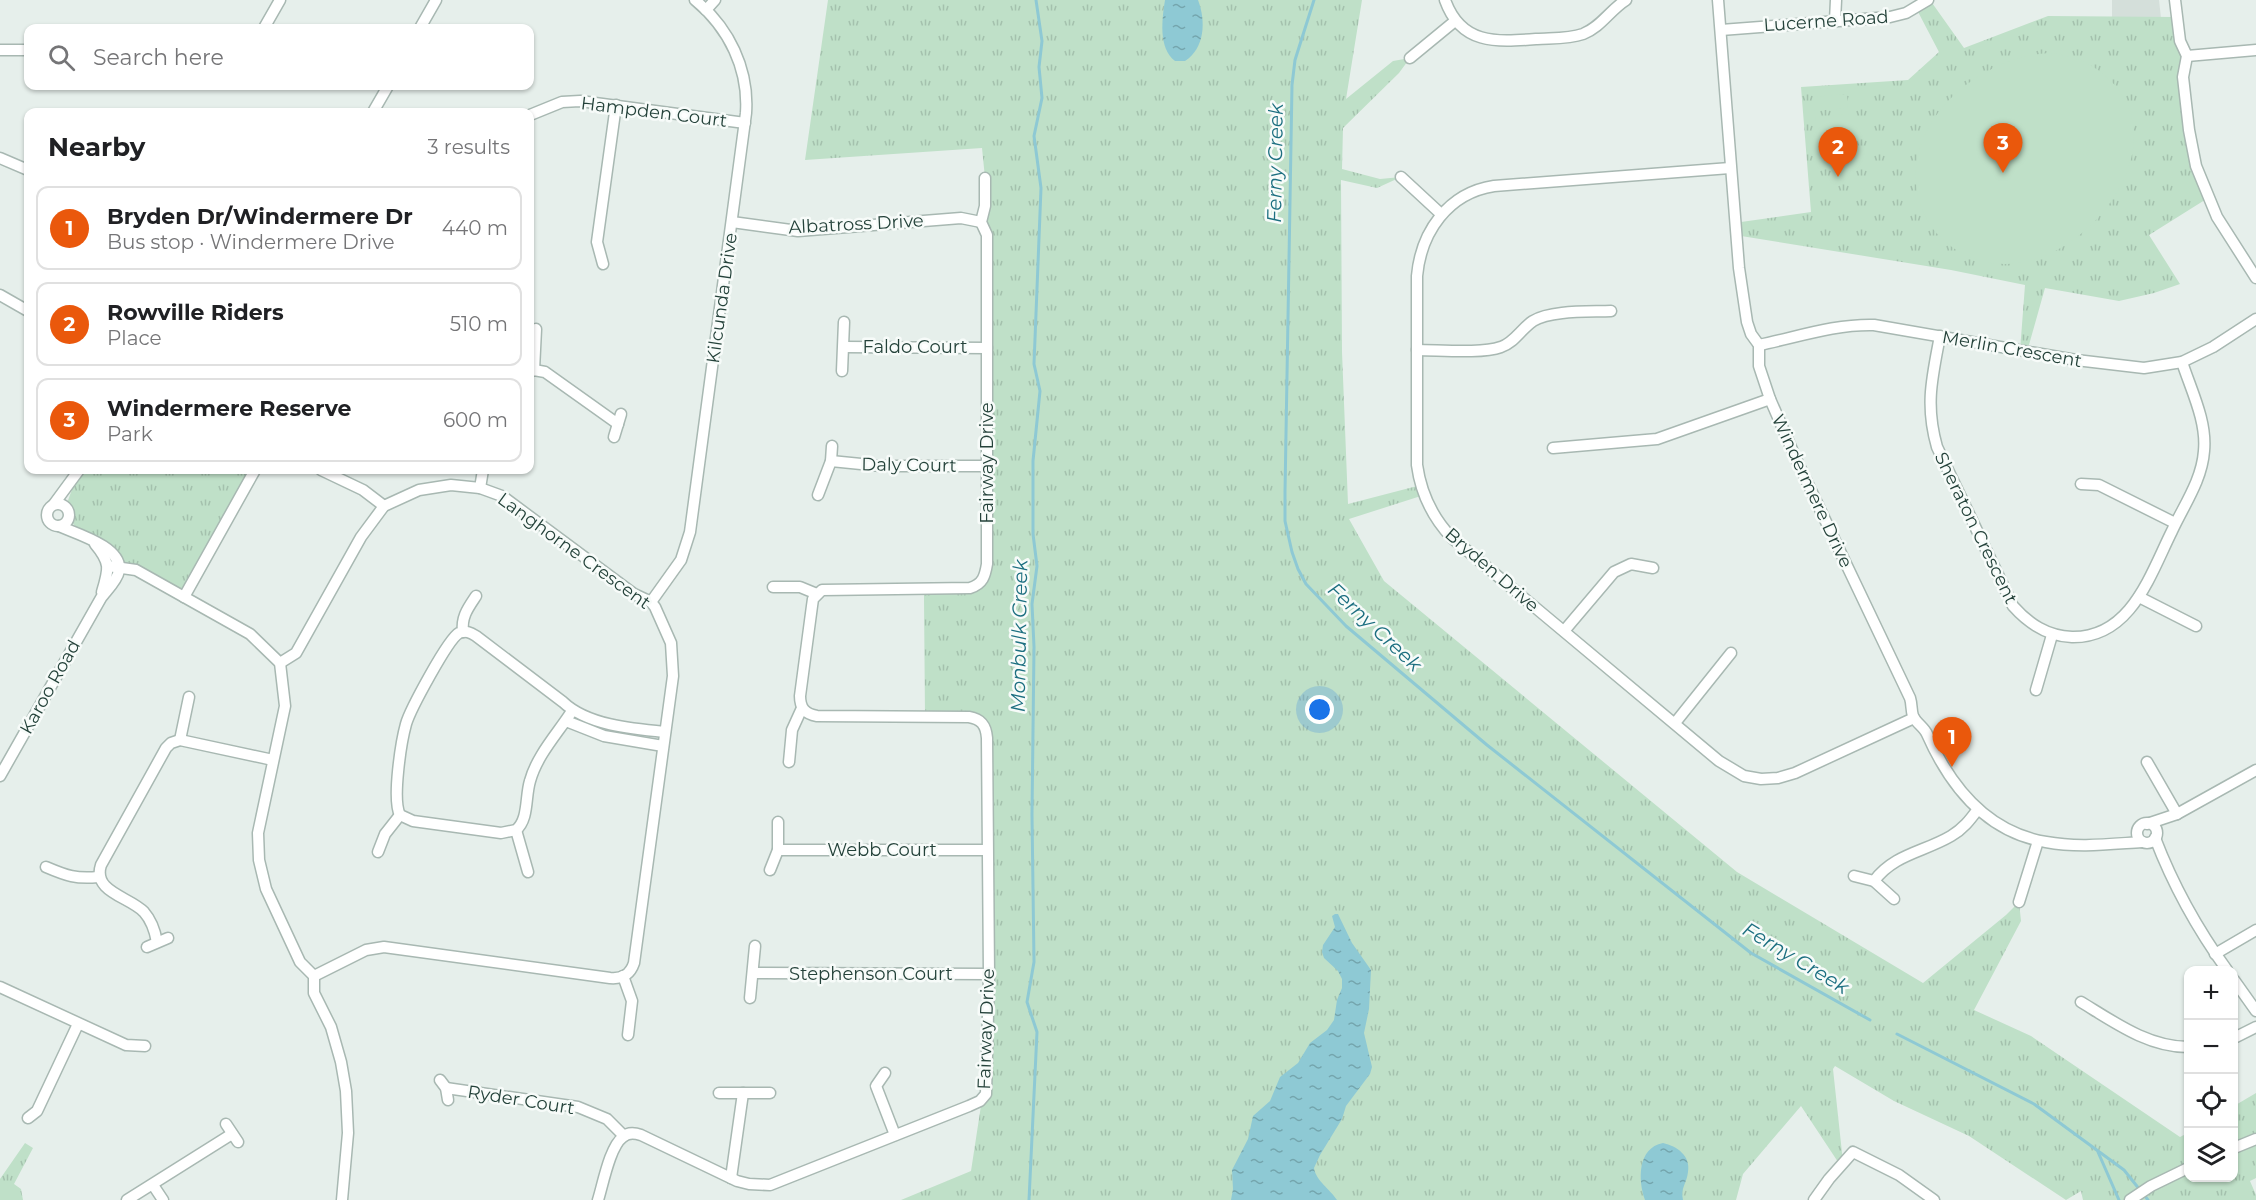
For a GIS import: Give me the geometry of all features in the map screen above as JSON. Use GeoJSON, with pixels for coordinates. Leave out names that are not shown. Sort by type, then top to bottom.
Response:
{"type":"FeatureCollection","features":[{"type":"Feature","properties":{"kind":"street"},"geometry":{"type":"LineString","coordinates":[[266,24],[280,0]]}},
{"type":"Feature","properties":{"kind":"street"},"geometry":{"type":"LineString","coordinates":[[422,24],[436,0]]}},
{"type":"Feature","properties":{"kind":"street","name":"Kilcunda Drive"},"geometry":{"type":"LineString","coordinates":[[651,602],[681,560],[688,543],[745,123],[746,94],[738,56],[719,24],[695,0]]}},
{"type":"Feature","properties":{"kind":"street"},"geometry":{"type":"LineString","coordinates":[[706,10],[715,0]]}},
{"type":"Feature","properties":{"kind":"street"},"geometry":{"type":"LineString","coordinates":[[1445,0],[1455,21],[1473,35],[1494,41],[1582,34],[1596,27],[1620,2]]}},
{"type":"Feature","properties":{"kind":"street","name":"Windermere Drive"},"geometry":{"type":"LineString","coordinates":[[1718,0],[1730,168],[1743,295],[1749,329],[1759,345],[1759,366],[1770,399],[1797,461],[1910,698],[1914,718],[1926,731],[1936,756],[1950,779],[1978,809],[2009,829],[2038,841],[2075,846],[2143,842]]}},
{"type":"Feature","properties":{"kind":"street"},"geometry":{"type":"LineString","coordinates":[[1835,21],[1836,0]]}},
{"type":"Feature","properties":{"kind":"street","name":"Lucerne Road"},"geometry":{"type":"LineString","coordinates":[[1721,30],[1890,17],[1906,14],[1928,0]]}},
{"type":"Feature","properties":{"kind":"street"},"geometry":{"type":"LineString","coordinates":[[2175,0],[2180,41],[2187,56],[2183,77],[2196,166],[2217,217],[2256,278]]}},
{"type":"Feature","properties":{"kind":"street"},"geometry":{"type":"LineString","coordinates":[[1410,58],[1455,21]]}},
{"type":"Feature","properties":{"kind":"street"},"geometry":{"type":"LineString","coordinates":[[0,50],[24,50]]}},
{"type":"Feature","properties":{"kind":"street"},"geometry":{"type":"LineString","coordinates":[[2187,56],[2256,50]]}},
{"type":"Feature","properties":{"kind":"street"},"geometry":{"type":"LineString","coordinates":[[375,108],[386,90]]}},
{"type":"Feature","properties":{"kind":"street","name":"Hampden Court"},"geometry":{"type":"LineString","coordinates":[[534,113],[562,102],[589,101],[745,123]]}},
{"type":"Feature","properties":{"kind":"street"},"geometry":{"type":"LineString","coordinates":[[603,264],[597,242],[616,105]]}},
{"type":"Feature","properties":{"kind":"street"},"geometry":{"type":"LineString","coordinates":[[0,158],[24,168]]}},
{"type":"Feature","properties":{"kind":"street","name":"Bryden Drive"},"geometry":{"type":"LineString","coordinates":[[1730,168],[1494,186],[1462,197],[1442,214],[1430,229],[1419,256],[1417,276],[1417,465],[1420,483],[1430,510],[1452,538],[1719,761],[1737,772],[1752,778],[1769,779],[1795,773],[1914,718]]}},
{"type":"Feature","properties":{"kind":"street"},"geometry":{"type":"LineString","coordinates":[[1401,177],[1442,214]]}},
{"type":"Feature","properties":{"kind":"street","name":"Fairway Drive"},"geometry":{"type":"LineString","coordinates":[[773,587],[800,587],[817,594],[828,589],[963,588],[978,585],[985,577],[987,564],[987,235],[981,222],[985,206],[985,178]]}},
{"type":"Feature","properties":{"kind":"street","name":"Albatross Drive"},"geometry":{"type":"LineString","coordinates":[[732,222],[798,231],[961,218],[981,222]]}},
{"type":"Feature","properties":{"kind":"street"},"geometry":{"type":"LineString","coordinates":[[0,295],[24,309]]}},
{"type":"Feature","properties":{"kind":"street"},"geometry":{"type":"LineString","coordinates":[[1417,350],[1499,348],[1507,345],[1527,326],[1541,318],[1611,311]]}},
{"type":"Feature","properties":{"kind":"street","name":"Merlin Crescent"},"geometry":{"type":"LineString","coordinates":[[1759,345],[1851,325],[1898,328],[2116,366],[2144,368],[2182,362],[2213,347],[2256,319]]}},
{"type":"Feature","properties":{"kind":"street","name":"Faldo Court"},"geometry":{"type":"LineString","coordinates":[[842,371],[844,322]]}},
{"type":"Feature","properties":{"kind":"street"},"geometry":{"type":"LineString","coordinates":[[534,350],[536,329]]}},
{"type":"Feature","properties":{"kind":"street","name":"Sheraton Crescent"},"geometry":{"type":"LineString","coordinates":[[1940,336],[1929,403],[1930,420],[1937,447],[2008,598],[2026,619],[2052,635],[2077,637],[2103,631],[2124,617],[2139,597],[2198,479],[2204,450],[2202,421],[2182,362]]}},
{"type":"Feature","properties":{"kind":"street","name":"Faldo Court"},"geometry":{"type":"LineString","coordinates":[[844,347],[987,348]]}},
{"type":"Feature","properties":{"kind":"street"},"geometry":{"type":"LineString","coordinates":[[534,371],[545,372],[620,419],[614,437]]}},
{"type":"Feature","properties":{"kind":"street"},"geometry":{"type":"LineString","coordinates":[[1553,448],[1657,439],[1770,399]]}},
{"type":"Feature","properties":{"kind":"street"},"geometry":{"type":"LineString","coordinates":[[818,495],[831,461],[832,446]]}},
{"type":"Feature","properties":{"kind":"street","name":"Daly Court"},"geometry":{"type":"LineString","coordinates":[[831,461],[881,466],[987,466]]}},
{"type":"Feature","properties":{"kind":"street"},"geometry":{"type":"LineString","coordinates":[[76,474],[48,512],[51,524],[93,542],[114,567],[136,570],[250,634],[280,663],[285,706],[258,833],[261,868],[266,889],[300,962],[314,976],[314,993],[331,1027],[341,1062],[348,1105],[342,1200]]}},
{"type":"Feature","properties":{"kind":"street"},"geometry":{"type":"LineString","coordinates":[[66,506],[78,474]]}},
{"type":"Feature","properties":{"kind":"street"},"geometry":{"type":"LineString","coordinates":[[184,597],[253,474]]}},
{"type":"Feature","properties":{"kind":"street"},"geometry":{"type":"LineString","coordinates":[[280,663],[296,653],[362,537],[384,506],[363,490],[329,474]]}},
{"type":"Feature","properties":{"kind":"street"},"geometry":{"type":"LineString","coordinates":[[480,488],[482,474]]}},
{"type":"Feature","properties":{"kind":"street"},"geometry":{"type":"LineString","coordinates":[[2081,484],[2099,485],[2175,523]]}},
{"type":"Feature","properties":{"kind":"street","name":"Langhorne Crescent"},"geometry":{"type":"LineString","coordinates":[[384,506],[419,490],[438,486],[461,485],[480,488],[512,503],[634,594],[651,602],[668,635],[672,652],[673,676],[634,963],[631,970],[623,976]]}},
{"type":"Feature","properties":{"kind":"street"},"geometry":{"type":"LineString","coordinates":[[54,504],[66,506],[69,512],[69,519],[65,524],[59,526]]}},
{"type":"Feature","properties":{"kind":"street"},"geometry":{"type":"LineString","coordinates":[[69,519],[83,536]]}},
{"type":"Feature","properties":{"kind":"street"},"geometry":{"type":"LineString","coordinates":[[1564,631],[1614,572],[1631,564],[1653,568]]}},
{"type":"Feature","properties":{"kind":"street","name":"Karoo Road"},"geometry":{"type":"LineString","coordinates":[[0,776],[100,598],[114,567]]}},
{"type":"Feature","properties":{"kind":"street"},"geometry":{"type":"LineString","coordinates":[[789,762],[792,730],[802,708],[800,696],[812,606],[817,594]]}},
{"type":"Feature","properties":{"kind":"street"},"geometry":{"type":"LineString","coordinates":[[463,632],[462,621],[465,612],[476,596]]}},
{"type":"Feature","properties":{"kind":"street"},"geometry":{"type":"LineString","coordinates":[[2139,597],[2196,626]]}},
{"type":"Feature","properties":{"kind":"street"},"geometry":{"type":"LineString","coordinates":[[569,716],[536,766],[530,781],[524,819],[516,830],[501,833],[413,821],[400,815],[395,797],[407,722],[448,645],[463,632],[476,636],[563,702],[569,716],[604,736],[663,746]]}},
{"type":"Feature","properties":{"kind":"street"},"geometry":{"type":"LineString","coordinates":[[2036,690],[2052,635]]}},
{"type":"Feature","properties":{"kind":"street"},"geometry":{"type":"LineString","coordinates":[[1675,723],[1731,653]]}},
{"type":"Feature","properties":{"kind":"street"},"geometry":{"type":"LineString","coordinates":[[180,740],[189,696]]}},
{"type":"Feature","properties":{"kind":"street","name":"Fairway Drive"},"geometry":{"type":"LineString","coordinates":[[624,1136],[641,1135],[731,1178],[749,1184],[770,1185],[978,1102],[986,1094],[988,974],[986,731],[981,721],[969,717],[817,716],[810,715],[802,708]]}},
{"type":"Feature","properties":{"kind":"street"},"geometry":{"type":"LineString","coordinates":[[569,716],[616,726],[665,732]]}},
{"type":"Feature","properties":{"kind":"street"},"geometry":{"type":"LineString","coordinates":[[157,943],[154,927],[143,911],[107,889],[102,885],[99,877],[101,866],[166,748],[180,740],[273,760]]}},
{"type":"Feature","properties":{"kind":"street"},"geometry":{"type":"LineString","coordinates":[[2147,762],[2177,814]]}},
{"type":"Feature","properties":{"kind":"street","name":"Windermere Drive"},"geometry":{"type":"LineString","coordinates":[[2115,843],[2143,826],[2177,814],[2256,770]]}},
{"type":"Feature","properties":{"kind":"street"},"geometry":{"type":"LineString","coordinates":[[1874,881],[1881,872],[1898,859],[1953,835],[1966,825],[1978,809]]}},
{"type":"Feature","properties":{"kind":"street","name":"Windermere Drive"},"geometry":{"type":"LineString","coordinates":[[2156,837],[2177,814]]}},
{"type":"Feature","properties":{"kind":"street"},"geometry":{"type":"LineString","coordinates":[[378,852],[385,834],[400,815]]}},
{"type":"Feature","properties":{"kind":"street"},"geometry":{"type":"LineString","coordinates":[[770,870],[778,850],[778,822]]}},
{"type":"Feature","properties":{"kind":"street"},"geometry":{"type":"LineString","coordinates":[[2166,866],[2138,837],[2143,826],[2154,827],[2166,866],[2224,966]]}},
{"type":"Feature","properties":{"kind":"street"},"geometry":{"type":"LineString","coordinates":[[516,830],[528,872]]}},
{"type":"Feature","properties":{"kind":"street"},"geometry":{"type":"LineString","coordinates":[[2143,842],[2151,842],[2156,837]]}},
{"type":"Feature","properties":{"kind":"street"},"geometry":{"type":"LineString","coordinates":[[2019,902],[2038,841]]}},
{"type":"Feature","properties":{"kind":"street","name":"Webb Court"},"geometry":{"type":"LineString","coordinates":[[778,850],[986,850]]}},
{"type":"Feature","properties":{"kind":"street"},"geometry":{"type":"LineString","coordinates":[[46,867],[78,879],[99,877]]}},
{"type":"Feature","properties":{"kind":"street"},"geometry":{"type":"LineString","coordinates":[[1854,876],[1874,881],[1894,899]]}},
{"type":"Feature","properties":{"kind":"street"},"geometry":{"type":"LineString","coordinates":[[2215,954],[2256,930]]}},
{"type":"Feature","properties":{"kind":"street"},"geometry":{"type":"LineString","coordinates":[[750,998],[755,946]]}},
{"type":"Feature","properties":{"kind":"street"},"geometry":{"type":"LineString","coordinates":[[314,976],[366,950],[384,947],[610,978],[623,976],[632,1001],[628,1035]]}},
{"type":"Feature","properties":{"kind":"street","name":"Stephenson Court"},"geometry":{"type":"LineString","coordinates":[[753,973],[988,974]]}},
{"type":"Feature","properties":{"kind":"street"},"geometry":{"type":"LineString","coordinates":[[2238,986],[2256,1011]]}},
{"type":"Feature","properties":{"kind":"street"},"geometry":{"type":"LineString","coordinates":[[0,987],[126,1045],[145,1046]]}},
{"type":"Feature","properties":{"kind":"street"},"geometry":{"type":"LineString","coordinates":[[2081,1002],[2145,1038],[2172,1046],[2184,1047]]}},
{"type":"Feature","properties":{"kind":"street"},"geometry":{"type":"LineString","coordinates":[[28,1118],[37,1111],[78,1024]]}},
{"type":"Feature","properties":{"kind":"street"},"geometry":{"type":"LineString","coordinates":[[2238,1036],[2256,1027]]}},
{"type":"Feature","properties":{"kind":"street"},"geometry":{"type":"LineString","coordinates":[[885,1073],[871,1085],[895,1135]]}},
{"type":"Feature","properties":{"kind":"street","name":"Ryder Court"},"geometry":{"type":"LineString","coordinates":[[448,1100],[443,1084],[578,1107],[607,1119],[624,1136]]}},
{"type":"Feature","properties":{"kind":"street"},"geometry":{"type":"LineString","coordinates":[[718,1093],[770,1093]]}},
{"type":"Feature","properties":{"kind":"street"},"geometry":{"type":"LineString","coordinates":[[731,1178],[743,1093]]}},
{"type":"Feature","properties":{"kind":"street"},"geometry":{"type":"LineString","coordinates":[[126,1200],[232,1133]]}},
{"type":"Feature","properties":{"kind":"street"},"geometry":{"type":"LineString","coordinates":[[598,1200],[616,1144],[624,1136]]}},
{"type":"Feature","properties":{"kind":"street"},"geometry":{"type":"LineString","coordinates":[[2238,1146],[2256,1139]]}},
{"type":"Feature","properties":{"kind":"street"},"geometry":{"type":"LineString","coordinates":[[1814,1200],[1853,1152],[1899,1175],[1934,1200]]}},
{"type":"Feature","properties":{"kind":"street"},"geometry":{"type":"LineString","coordinates":[[2130,1200],[2165,1178],[2184,1170]]}},
{"type":"Feature","properties":{"kind":"street"},"geometry":{"type":"LineString","coordinates":[[153,1185],[163,1200]]}},
{"type":"Feature","properties":{"kind":"shaded area"},"geometry":{"type":"Polygon","coordinates":[[[2112,0],[2159,0],[2161,18],[2112,17],[2112,0]]]}},
{"type":"Feature","properties":{"kind":"green space"},"geometry":{"type":"Polygon","coordinates":[[[828,0],[1362,0],[1346,99],[1393,61],[1410,58],[1399,73],[1343,128],[1342,169],[1380,179],[1401,177],[1377,188],[1341,180],[1342,352],[1348,504],[1421,485],[1424,495],[1349,519],[1384,581],[1737,872],[1923,983],[2019,902],[2021,921],[1974,1010],[2031,1036],[2180,1137],[2184,1135],[2184,1182],[2238,1182],[2238,1104],[2256,1093],[2256,1178],[2250,1181],[2256,1200],[2083,1200],[2081,1191],[2066,1200],[1969,1136],[1894,1101],[1835,1066],[1833,1069],[1843,1162],[1840,1165],[1801,1106],[1743,1174],[1736,1200],[901,1200],[971,1171],[982,1099],[989,974],[981,721],[925,717],[924,588],[970,588],[983,580],[985,178],[982,148],[805,160],[828,0]]]}},
{"type":"Feature","properties":{"kind":"green space"},"geometry":{"type":"Polygon","coordinates":[[[1930,0],[1964,48],[2048,16],[2177,17],[2183,77],[2208,198],[2149,235],[2180,284],[2119,301],[2045,288],[2027,352],[2020,351],[2025,285],[1951,270],[1735,235],[1734,223],[1811,212],[1801,87],[1908,80],[1939,52],[1916,8],[1930,0]]]}},
{"type":"Feature","properties":{"kind":"green space"},"geometry":{"type":"Polygon","coordinates":[[[2049,53],[2074,58],[2097,69],[2110,80],[2130,111],[2133,145],[2123,181],[2102,213],[2073,240],[2038,258],[2001,264],[1964,254],[1940,237],[1924,214],[1918,196],[1916,168],[1922,142],[1934,118],[1973,80],[1997,66],[2023,57],[2049,53]]]}},
{"type":"Feature","properties":{"kind":"green space"},"geometry":{"type":"Polygon","coordinates":[[[1847,94],[1848,108],[1814,111],[1813,97],[1847,94]]]}},
{"type":"Feature","properties":{"kind":"green space"},"geometry":{"type":"Polygon","coordinates":[[[1849,114],[1850,130],[1816,133],[1815,117],[1849,114]]]}},
{"type":"Feature","properties":{"kind":"green space"},"geometry":{"type":"Polygon","coordinates":[[[1851,136],[1852,152],[1817,154],[1816,139],[1851,136]]]}},
{"type":"Feature","properties":{"kind":"green space"},"geometry":{"type":"Polygon","coordinates":[[[78,474],[253,474],[184,597],[108,554],[69,519],[66,506],[78,474]]]}},
{"type":"Feature","properties":{"kind":"green space"},"geometry":{"type":"Polygon","coordinates":[[[25,1143],[33,1148],[14,1184],[21,1189],[23,1200],[0,1200],[0,1179],[25,1143]]]}},
{"type":"Feature","properties":{"kind":"water"},"geometry":{"type":"Polygon","coordinates":[[[1165,0],[1198,0],[1201,8],[1203,25],[1200,42],[1192,56],[1185,61],[1175,61],[1166,49],[1163,33],[1165,0]]]}},
{"type":"Feature","properties":{"kind":"water"},"geometry":{"type":"Polygon","coordinates":[[[1338,914],[1352,943],[1371,970],[1369,1009],[1364,1033],[1372,1067],[1370,1074],[1346,1106],[1342,1119],[1314,1168],[1320,1181],[1337,1200],[1231,1200],[1232,1170],[1248,1139],[1253,1116],[1270,1101],[1280,1077],[1298,1063],[1310,1043],[1327,1030],[1334,1020],[1342,979],[1338,971],[1324,958],[1322,952],[1323,945],[1335,927],[1332,916],[1338,914]]]}},
{"type":"Feature","properties":{"kind":"water"},"geometry":{"type":"Polygon","coordinates":[[[1663,1143],[1678,1149],[1687,1161],[1688,1172],[1682,1192],[1683,1200],[1645,1200],[1641,1184],[1644,1158],[1654,1146],[1663,1143]]]}},
{"type":"Feature","properties":{"kind":"waterway","name":"Monbulk Creek"},"geometry":{"type":"LineString","coordinates":[[1029,1200],[1037,1032],[1027,1002],[1034,962],[1032,604],[1037,566],[1033,534],[1033,461],[1040,391],[1034,364],[1041,188],[1034,136],[1042,98],[1039,67],[1042,41],[1036,0]]}},
{"type":"Feature","properties":{"kind":"waterway","name":"Ferny Creek"},"geometry":{"type":"LineString","coordinates":[[1314,0],[1295,60],[1292,85],[1285,492],[1285,521],[1292,552],[1306,584],[1346,626],[1487,745],[1751,953],[1870,1020]]}},
{"type":"Feature","properties":{"kind":"waterway","name":"Ferny Creek"},"geometry":{"type":"LineString","coordinates":[[1897,1034],[2034,1104],[2124,1170],[2148,1200]]}},
{"type":"Feature","properties":{"kind":"waterway","name":"Ferny Creek"},"geometry":{"type":"LineString","coordinates":[[2098,1152],[2119,1200]]}},
{"type":"Feature","properties":{"kind":"place","name":"Windermere Reserve"},"geometry":{"type":"Point","coordinates":[2003,173]}},
{"type":"Feature","properties":{"kind":"place","name":"Rowville Riders"},"geometry":{"type":"Point","coordinates":[1838,177]}},
{"type":"Feature","properties":{"kind":"place","name":"Bryden Dr/Windermere Dr"},"geometry":{"type":"Point","coordinates":[1952,767]}}]}
